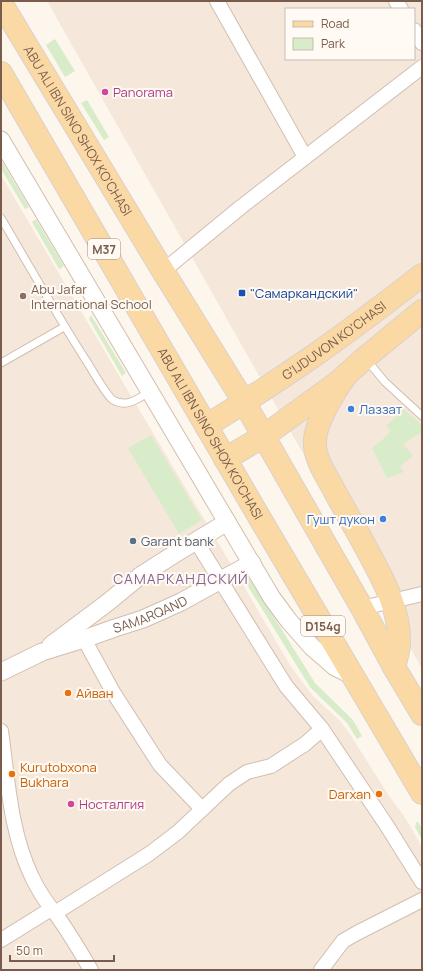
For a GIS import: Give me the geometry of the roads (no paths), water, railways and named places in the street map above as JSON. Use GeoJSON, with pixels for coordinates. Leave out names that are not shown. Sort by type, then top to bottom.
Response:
{"type":"FeatureCollection","features":[{"type":"Feature","properties":{"kind":"main road","name":"ABU ALI IBN SINO SHOX KO'CHASI"},"geometry":{"type":"LineString","coordinates":[[1,3],[162,271],[244,402],[422,714]]}},
{"type":"Feature","properties":{"kind":"main road","name":"ABU ALI IBN SINO SHOX KO'CHASI"},"geometry":{"type":"LineString","coordinates":[[1,73],[225,459],[422,793]]}},
{"type":"Feature","properties":{"kind":"main road","name":"G'IJDUVON KO'CHASI"},"geometry":{"type":"LineString","coordinates":[[206,426],[312,357],[422,275]]}},
{"type":"Feature","properties":{"kind":"main road"},"geometry":{"type":"LineString","coordinates":[[225,459],[264,436],[337,383],[422,311]]}},
{"type":"Feature","properties":{"kind":"main road"},"geometry":{"type":"LineString","coordinates":[[347,374],[339,385],[319,422],[315,440],[315,449],[326,476],[370,556],[392,600],[398,625],[399,644],[394,667]]}},
{"type":"Feature","properties":{"kind":"street"},"geometry":{"type":"LineString","coordinates":[[217,1],[305,157]]}},
{"type":"Feature","properties":{"kind":"street"},"geometry":{"type":"LineString","coordinates":[[415,32],[422,43]]}},
{"type":"Feature","properties":{"kind":"street"},"geometry":{"type":"LineString","coordinates":[[162,271],[241,207],[422,67]]}},
{"type":"Feature","properties":{"kind":"street"},"geometry":{"type":"LineString","coordinates":[[1,140],[151,391],[272,598],[312,647],[335,667],[353,676]]}},
{"type":"Feature","properties":{"kind":"street","name":"SAMARQAND"},"geometry":{"type":"LineString","coordinates":[[42,652],[140,576],[227,522]]}},
{"type":"Feature","properties":{"kind":"street"},"geometry":{"type":"LineString","coordinates":[[196,541],[286,686],[322,729],[387,826],[422,882]]}},
{"type":"Feature","properties":{"kind":"street","name":"SAMARQAND"},"geometry":{"type":"LineString","coordinates":[[1,672],[42,652],[143,619],[181,602],[252,564]]}},
{"type":"Feature","properties":{"kind":"street"},"geometry":{"type":"LineString","coordinates":[[362,608],[422,594]]}},
{"type":"Feature","properties":{"kind":"street"},"geometry":{"type":"LineString","coordinates":[[84,639],[113,692],[160,765],[202,809]]}},
{"type":"Feature","properties":{"kind":"street"},"geometry":{"type":"LineString","coordinates":[[1,940],[149,854],[178,832],[229,784],[248,772],[271,766],[305,744],[322,729]]}},
{"type":"Feature","properties":{"kind":"street"},"geometry":{"type":"LineString","coordinates":[[1,731],[13,818],[20,846],[32,876],[90,970]]}},
{"type":"Feature","properties":{"kind":"street"},"geometry":{"type":"LineString","coordinates":[[321,970],[343,941],[417,903]]}},
{"type":"Feature","properties":{"kind":"lane"},"geometry":{"type":"LineString","coordinates":[[1,218],[64,327],[112,399],[121,403],[126,403],[134,401],[151,391]]}},
{"type":"Feature","properties":{"kind":"lane"},"geometry":{"type":"LineString","coordinates":[[1,363],[64,327]]}},
{"type":"Feature","properties":{"kind":"lane"},"geometry":{"type":"LineString","coordinates":[[365,358],[385,382],[422,416]]}},
{"type":"Feature","properties":{"kind":"place","name":"Panorama"},"geometry":{"type":"Point","coordinates":[105,92]}},
{"type":"Feature","properties":{"kind":"place","name":"\"Самаркандский\""},"geometry":{"type":"Point","coordinates":[242,293]}},
{"type":"Feature","properties":{"kind":"place","name":"Abu Jafar International School"},"geometry":{"type":"Point","coordinates":[23,296]}},
{"type":"Feature","properties":{"kind":"place","name":"Лаззат"},"geometry":{"type":"Point","coordinates":[351,409]}},
{"type":"Feature","properties":{"kind":"place","name":"Гушт дукон"},"geometry":{"type":"Point","coordinates":[383,519]}},
{"type":"Feature","properties":{"kind":"place","name":"Garant bank"},"geometry":{"type":"Point","coordinates":[133,541]}},
{"type":"Feature","properties":{"kind":"place","name":"Айван"},"geometry":{"type":"Point","coordinates":[68,693]}},
{"type":"Feature","properties":{"kind":"place","name":"Kurutobxona Bukhara"},"geometry":{"type":"Point","coordinates":[12,774]}},
{"type":"Feature","properties":{"kind":"place","name":"Darxan"},"geometry":{"type":"Point","coordinates":[379,794]}},
{"type":"Feature","properties":{"kind":"place","name":"Носталгия"},"geometry":{"type":"Point","coordinates":[71,804]}},
{"type":"Feature","properties":{"kind":"district","name":"САМАРКАНДСКИЙ"},"geometry":{"type":"Point","coordinates":[181,578]}}]}
